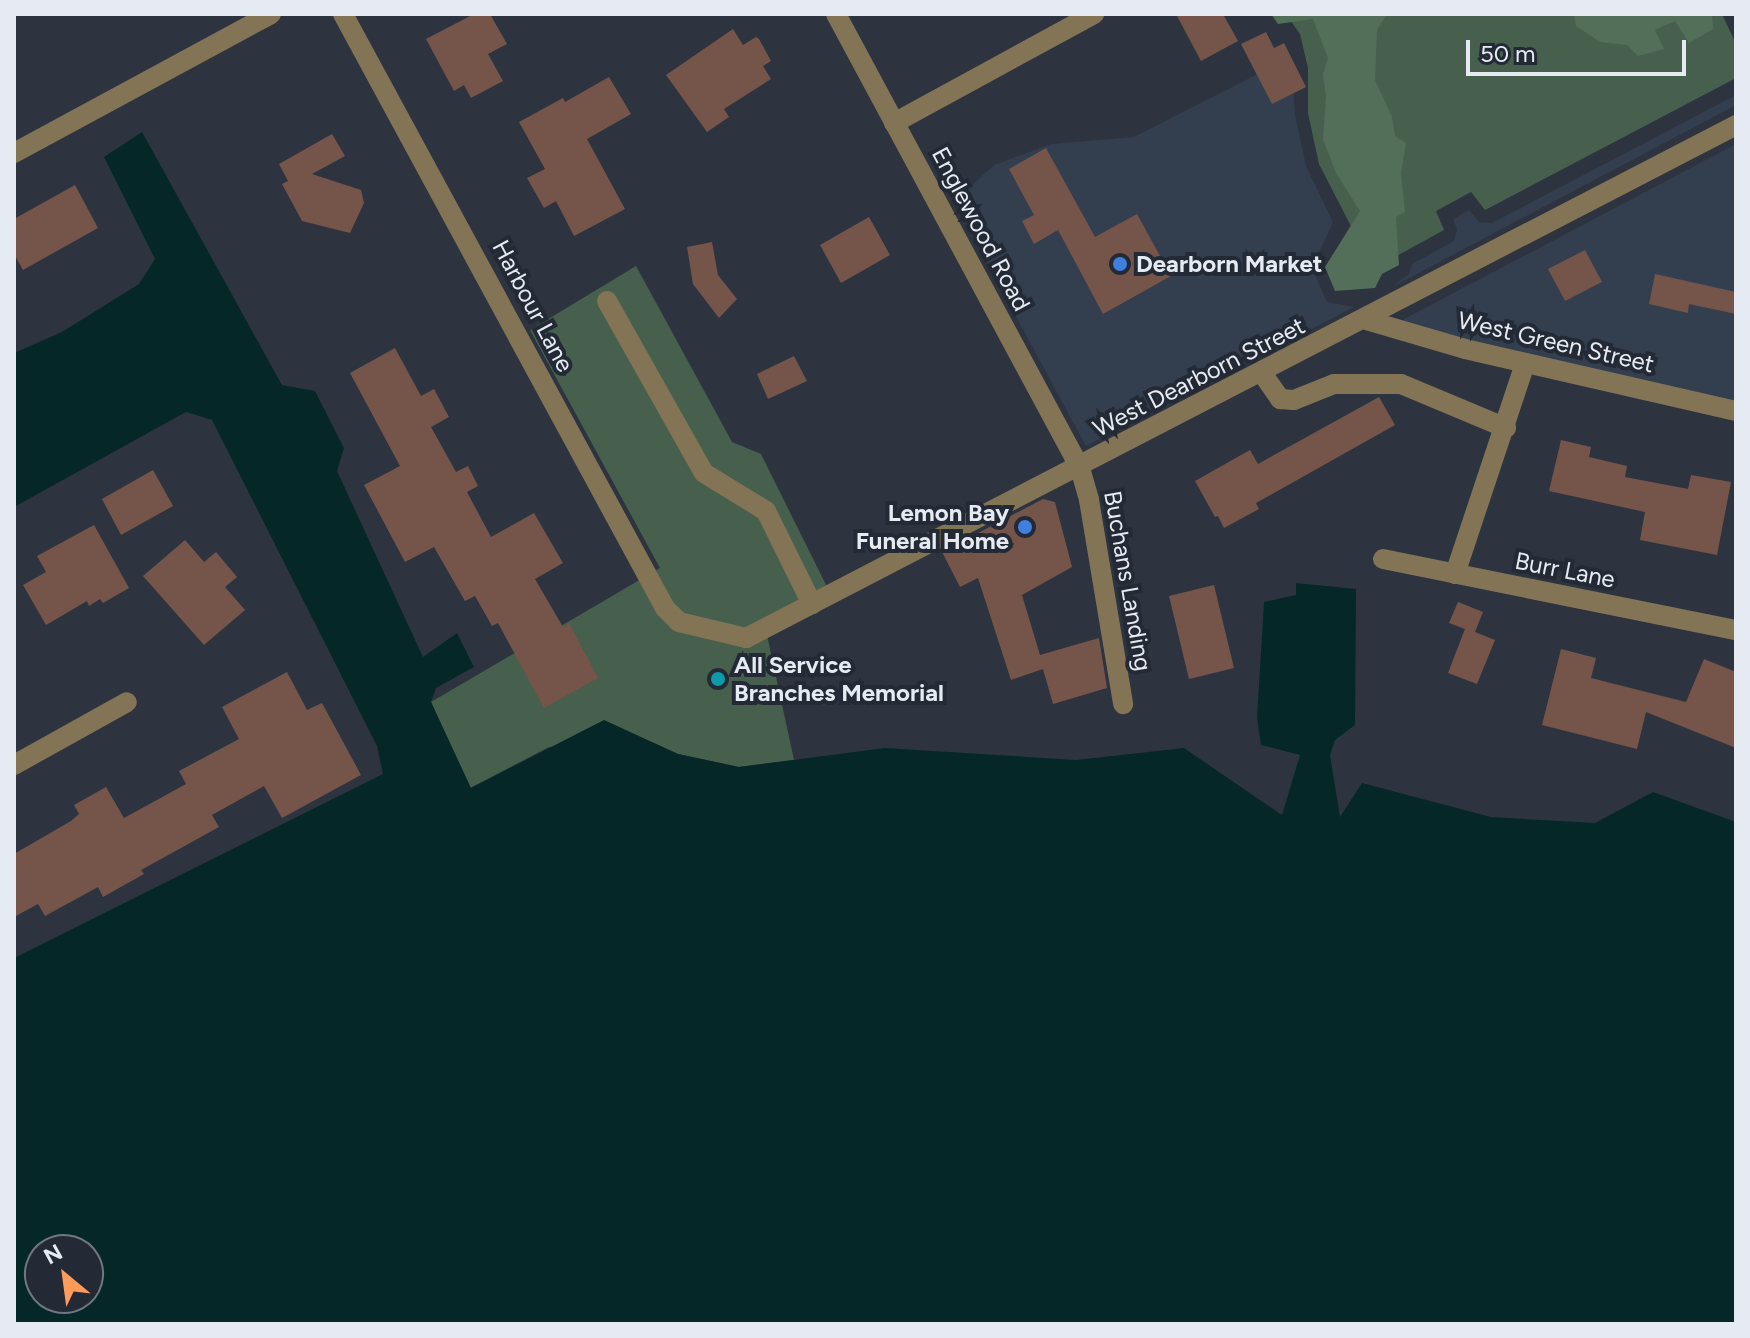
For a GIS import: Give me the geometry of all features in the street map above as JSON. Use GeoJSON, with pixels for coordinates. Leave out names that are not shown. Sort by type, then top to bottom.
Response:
{"type":"FeatureCollection","features":[{"type":"Feature","properties":{"kind":"street"},"geometry":{"type":"LineString","coordinates":[[14,153],[271,14]]}},
{"type":"Feature","properties":{"kind":"street","name":"Harbour Lane"},"geometry":{"type":"LineString","coordinates":[[343,14],[665,608],[679,622]]}},
{"type":"Feature","properties":{"kind":"street","name":"Englewood Road"},"geometry":{"type":"LineString","coordinates":[[836,14],[1080,468]]}},
{"type":"Feature","properties":{"kind":"street"},"geometry":{"type":"LineString","coordinates":[[894,123],[1094,14]]}},
{"type":"Feature","properties":{"kind":"street","name":"West Dearborn Street"},"geometry":{"type":"LineString","coordinates":[[679,622],[746,638],[1366,320],[1736,125]]}},
{"type":"Feature","properties":{"kind":"street"},"geometry":{"type":"LineString","coordinates":[[607,301],[704,473],[766,511],[812,604]]}},
{"type":"Feature","properties":{"kind":"street","name":"West Green Street"},"geometry":{"type":"LineString","coordinates":[[1366,320],[1525,363],[1736,411]]}},
{"type":"Feature","properties":{"kind":"street"},"geometry":{"type":"LineString","coordinates":[[1455,574],[1506,428],[1525,363]]}},
{"type":"Feature","properties":{"kind":"street"},"geometry":{"type":"LineString","coordinates":[[1262,373],[1280,399],[1294,400],[1334,384],[1401,384],[1506,428]]}},
{"type":"Feature","properties":{"kind":"street","name":"Buchans Landing"},"geometry":{"type":"LineString","coordinates":[[1080,468],[1089,500],[1123,704]]}},
{"type":"Feature","properties":{"kind":"street","name":"Burr Lane"},"geometry":{"type":"LineString","coordinates":[[1383,559],[1736,630]]}},
{"type":"Feature","properties":{"kind":"street"},"geometry":{"type":"LineString","coordinates":[[14,765],[127,702]]}},
{"type":"Feature","properties":{"kind":"shaded area"},"geometry":{"type":"Polygon","coordinates":[[[1271,14],[1387,14],[1377,30],[1375,80],[1392,117],[1395,136],[1406,143],[1401,173],[1405,212],[1396,217],[1399,265],[1382,274],[1375,288],[1335,291],[1325,267],[1360,211],[1336,173],[1323,139],[1326,97],[1323,74],[1328,58],[1313,19],[1278,24],[1271,14]]]}},
{"type":"Feature","properties":{"kind":"shaded area"},"geometry":{"type":"Polygon","coordinates":[[[1286,14],[1722,14],[1736,44],[1736,78],[1485,210],[1471,192],[1436,211],[1444,230],[1373,269],[1319,164],[1308,113],[1308,68],[1300,34],[1286,14]]]}},
{"type":"Feature","properties":{"kind":"shaded area"},"geometry":{"type":"Polygon","coordinates":[[[1574,14],[1712,14],[1713,29],[1689,43],[1675,21],[1655,30],[1664,49],[1638,56],[1627,45],[1600,42],[1576,26],[1574,14]]]}},
{"type":"Feature","properties":{"kind":"shaded area"},"geometry":{"type":"Polygon","coordinates":[[[1291,57],[1295,115],[1306,166],[1333,222],[1312,268],[1327,302],[1354,307],[1086,446],[954,202],[994,165],[1051,144],[1134,137],[1291,57]]]}},
{"type":"Feature","properties":{"kind":"shaded area"},"geometry":{"type":"Polygon","coordinates":[[[1736,95],[1736,105],[1392,287],[1409,274],[1412,264],[1454,241],[1457,229],[1453,219],[1469,210],[1479,222],[1492,223],[1736,95]]]}},
{"type":"Feature","properties":{"kind":"shaded area"},"geometry":{"type":"Polygon","coordinates":[[[142,132],[282,385],[315,391],[344,448],[337,471],[423,657],[457,633],[474,667],[436,688],[431,702],[471,788],[604,720],[678,754],[739,767],[885,748],[1076,760],[1184,748],[1282,815],[1300,755],[1261,745],[1257,718],[1264,602],[1296,595],[1296,583],[1356,589],[1355,725],[1335,740],[1330,755],[1340,817],[1362,783],[1491,817],[1595,823],[1653,792],[1736,822],[1736,1324],[14,1324],[14,958],[383,774],[377,746],[212,420],[186,412],[14,507],[14,353],[62,332],[139,284],[155,259],[104,157],[142,132]]]}},
{"type":"Feature","properties":{"kind":"shaded area"},"geometry":{"type":"Polygon","coordinates":[[[1736,144],[1736,402],[1395,324],[1736,144]]]}},
{"type":"Feature","properties":{"kind":"shaded area"},"geometry":{"type":"Polygon","coordinates":[[[636,266],[732,442],[761,454],[833,599],[767,635],[794,760],[739,767],[678,754],[649,741],[549,747],[470,788],[431,702],[660,568],[530,330],[636,266]]]}},
{"type":"Feature","properties":{"kind":"building"},"geometry":{"type":"Polygon","coordinates":[[[474,14],[490,14],[507,44],[488,54],[503,81],[471,98],[464,85],[454,91],[426,39],[474,14]]]}},
{"type":"Feature","properties":{"kind":"building"},"geometry":{"type":"Polygon","coordinates":[[[1176,14],[1223,14],[1238,41],[1201,61],[1176,14]]]}},
{"type":"Feature","properties":{"kind":"building"},"geometry":{"type":"Polygon","coordinates":[[[733,29],[743,45],[756,37],[759,39],[771,61],[763,66],[771,79],[724,109],[729,117],[707,132],[666,75],[733,29]]]}},
{"type":"Feature","properties":{"kind":"building"},"geometry":{"type":"Polygon","coordinates":[[[1266,32],[1274,48],[1284,43],[1306,87],[1272,104],[1241,44],[1266,32]]]}},
{"type":"Feature","properties":{"kind":"building"},"geometry":{"type":"Polygon","coordinates":[[[609,77],[631,114],[587,139],[625,209],[574,236],[556,201],[544,208],[527,178],[545,169],[519,122],[563,98],[565,102],[609,77]]]}},
{"type":"Feature","properties":{"kind":"building"},"geometry":{"type":"Polygon","coordinates":[[[332,134],[345,156],[312,174],[361,190],[364,203],[350,233],[302,221],[282,184],[288,181],[279,164],[332,134]]]}},
{"type":"Feature","properties":{"kind":"building"},"geometry":{"type":"Polygon","coordinates":[[[1046,148],[1095,237],[1137,214],[1171,276],[1103,314],[1058,230],[1034,244],[1022,221],[1034,215],[1009,169],[1046,148]]]}},
{"type":"Feature","properties":{"kind":"building"},"geometry":{"type":"Polygon","coordinates":[[[75,185],[98,228],[23,270],[14,254],[14,219],[75,185]]]}},
{"type":"Feature","properties":{"kind":"building"},"geometry":{"type":"Polygon","coordinates":[[[869,217],[890,255],[841,283],[820,245],[869,217]]]}},
{"type":"Feature","properties":{"kind":"building"},"geometry":{"type":"Polygon","coordinates":[[[712,242],[718,275],[737,299],[719,318],[693,284],[687,247],[712,242]]]}},
{"type":"Feature","properties":{"kind":"building"},"geometry":{"type":"Polygon","coordinates":[[[1585,250],[1602,282],[1565,301],[1548,269],[1585,250]]]}},
{"type":"Feature","properties":{"kind":"building"},"geometry":{"type":"Polygon","coordinates":[[[1655,274],[1736,292],[1736,314],[1689,304],[1688,313],[1649,304],[1655,274]]]}},
{"type":"Feature","properties":{"kind":"building"},"geometry":{"type":"Polygon","coordinates":[[[395,348],[421,396],[434,389],[449,417],[431,427],[456,472],[468,466],[478,486],[467,492],[491,537],[534,513],[563,563],[535,579],[563,627],[569,623],[598,678],[544,708],[498,623],[492,626],[475,596],[465,601],[434,547],[405,562],[364,485],[400,466],[350,373],[395,348]]]}},
{"type":"Feature","properties":{"kind":"building"},"geometry":{"type":"Polygon","coordinates":[[[794,356],[807,381],[768,399],[757,374],[794,356]]]}},
{"type":"Feature","properties":{"kind":"building"},"geometry":{"type":"Polygon","coordinates":[[[1379,397],[1395,425],[1256,503],[1259,509],[1224,528],[1218,516],[1215,517],[1195,481],[1250,450],[1258,464],[1379,397]]]}},
{"type":"Feature","properties":{"kind":"building"},"geometry":{"type":"Polygon","coordinates":[[[1561,440],[1591,447],[1589,457],[1627,466],[1625,477],[1688,489],[1691,475],[1731,482],[1717,555],[1640,540],[1645,512],[1549,491],[1561,440]]]}},
{"type":"Feature","properties":{"kind":"building"},"geometry":{"type":"Polygon","coordinates":[[[153,470],[173,506],[121,535],[102,499],[153,470]]]}},
{"type":"Feature","properties":{"kind":"building"},"geometry":{"type":"Polygon","coordinates":[[[1043,499],[1055,502],[1072,567],[1022,595],[1040,655],[1099,638],[1107,688],[1053,704],[1043,669],[1011,680],[978,578],[960,587],[942,552],[1043,499]]]}},
{"type":"Feature","properties":{"kind":"building"},"geometry":{"type":"Polygon","coordinates":[[[94,525],[129,588],[103,603],[100,599],[89,606],[87,601],[46,625],[23,585],[46,572],[37,556],[94,525]]]}},
{"type":"Feature","properties":{"kind":"building"},"geometry":{"type":"Polygon","coordinates":[[[185,540],[204,562],[216,552],[237,577],[225,587],[245,610],[204,645],[143,576],[185,540]]]}},
{"type":"Feature","properties":{"kind":"building"},"geometry":{"type":"Polygon","coordinates":[[[1214,585],[1234,668],[1189,679],[1169,596],[1214,585]]]}},
{"type":"Feature","properties":{"kind":"building"},"geometry":{"type":"Polygon","coordinates":[[[1458,602],[1483,612],[1475,632],[1495,640],[1477,684],[1448,673],[1465,629],[1449,623],[1458,602]]]}},
{"type":"Feature","properties":{"kind":"building"},"geometry":{"type":"Polygon","coordinates":[[[1561,649],[1596,658],[1591,678],[1686,702],[1704,659],[1736,672],[1736,748],[1646,712],[1637,749],[1542,725],[1561,649]]]}},
{"type":"Feature","properties":{"kind":"building"},"geometry":{"type":"Polygon","coordinates":[[[287,672],[307,710],[322,703],[361,775],[282,818],[264,786],[212,815],[219,827],[141,870],[144,874],[103,897],[98,887],[45,916],[38,904],[14,917],[14,854],[71,821],[79,814],[74,805],[106,787],[124,818],[186,784],[179,771],[239,739],[222,707],[287,672]]]}},
{"type":"Feature","properties":{"kind":"place","name":"Dearborn Market"},"geometry":{"type":"Point","coordinates":[1120,264]}},
{"type":"Feature","properties":{"kind":"place","name":"Lemon Bay Funeral Home"},"geometry":{"type":"Point","coordinates":[1025,527]}},
{"type":"Feature","properties":{"kind":"place","name":"All Service Branches Memorial"},"geometry":{"type":"Point","coordinates":[718,679]}}]}
